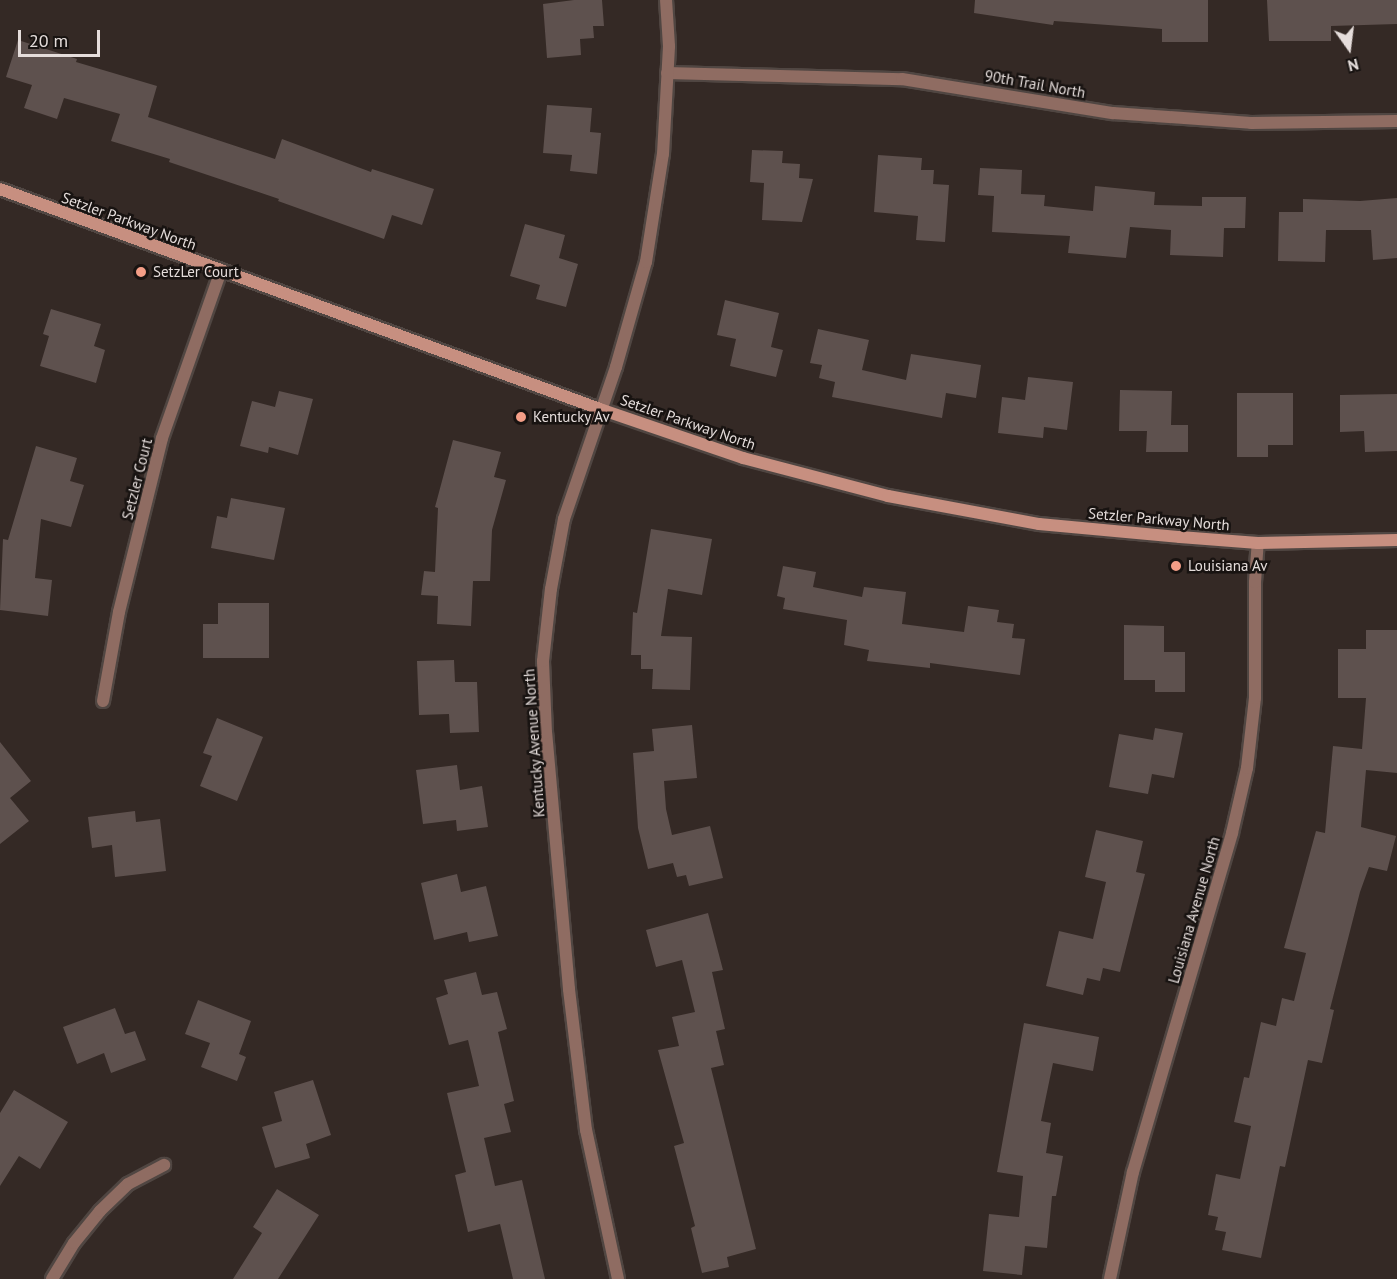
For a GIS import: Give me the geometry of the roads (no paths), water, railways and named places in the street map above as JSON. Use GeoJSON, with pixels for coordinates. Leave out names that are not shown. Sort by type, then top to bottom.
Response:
{"type":"FeatureCollection","features":[{"type":"Feature","properties":{"kind":"street","name":"Kentucky Avenue North"},"geometry":{"type":"LineString","coordinates":[[618,1279],[584,1118],[569,989],[546,733],[543,661],[551,589],[564,519],[616,367],[646,262],[663,154],[667,73],[666,0]]}},
{"type":"Feature","properties":{"kind":"street","name":"90th Trail North"},"geometry":{"type":"LineString","coordinates":[[667,73],[902,79],[934,82],[1113,113],[1251,123],[1397,122]]}},
{"type":"Feature","properties":{"kind":"street","name":"Setzler Parkway North"},"geometry":{"type":"LineString","coordinates":[[0,189],[600,409],[743,458],[888,496],[1039,524],[1258,543],[1397,540]]}},
{"type":"Feature","properties":{"kind":"street","name":"Setzler Court"},"geometry":{"type":"LineString","coordinates":[[103,701],[119,612],[162,438],[220,270]]}},
{"type":"Feature","properties":{"kind":"street","name":"Louisiana Avenue North"},"geometry":{"type":"LineString","coordinates":[[1110,1279],[1133,1172],[1232,833],[1247,768],[1255,698],[1255,582],[1258,543]]}},
{"type":"Feature","properties":{"kind":"street"},"geometry":{"type":"LineString","coordinates":[[52,1279],[74,1243],[99,1211],[128,1184],[164,1165]]}},
{"type":"Feature","properties":{"kind":"place","name":"SetzLer Court"},"geometry":{"type":"Point","coordinates":[141,272]}},
{"type":"Feature","properties":{"kind":"place","name":"Kentucky Av"},"geometry":{"type":"Point","coordinates":[521,417]}},
{"type":"Feature","properties":{"kind":"place","name":"Louisiana Av"},"geometry":{"type":"Point","coordinates":[1176,566]}}]}
